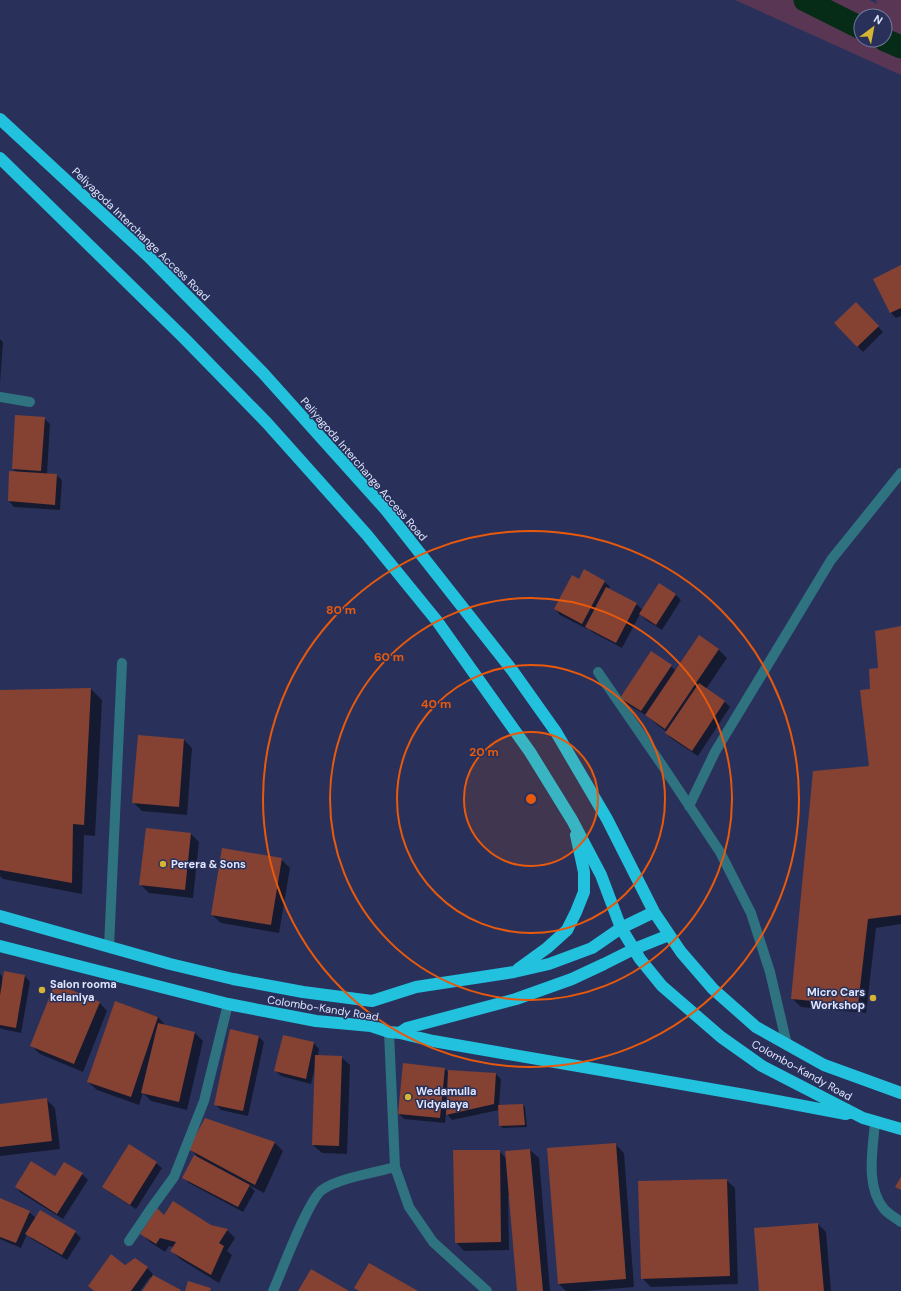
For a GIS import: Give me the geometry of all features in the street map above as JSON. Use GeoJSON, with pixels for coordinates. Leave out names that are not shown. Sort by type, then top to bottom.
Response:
{"type":"FeatureCollection","features":[{"type":"Feature","properties":{"kind":"highway","name":"Peliyagoda Interchange Access Road"},"geometry":{"type":"LineString","coordinates":[[0,119],[149,257],[263,373],[386,510],[503,658],[556,732],[607,819],[654,912]]}},
{"type":"Feature","properties":{"kind":"highway"},"geometry":{"type":"LineString","coordinates":[[0,158],[190,344],[266,423],[367,535],[437,621],[530,752],[572,820],[601,875],[621,928]]}},
{"type":"Feature","properties":{"kind":"highway"},"geometry":{"type":"LineString","coordinates":[[514,972],[547,948],[567,930],[584,892],[584,872],[572,820]]}},
{"type":"Feature","properties":{"kind":"highway","name":"Colombo-Kandy Road"},"geometry":{"type":"LineString","coordinates":[[0,916],[170,964],[266,986],[372,1001],[416,987],[514,972],[549,964],[592,948],[621,928],[654,912],[681,952],[713,989],[756,1027],[824,1065],[901,1093]]}},
{"type":"Feature","properties":{"kind":"highway","name":"Colombo-Kandy Road"},"geometry":{"type":"LineString","coordinates":[[621,928],[640,959],[662,986],[721,1037],[762,1066],[863,1118]]}},
{"type":"Feature","properties":{"kind":"highway"},"geometry":{"type":"LineString","coordinates":[[394,1032],[516,999],[572,978],[634,949],[669,935]]}},
{"type":"Feature","properties":{"kind":"highway","name":"Colombo-Kandy Road"},"geometry":{"type":"LineString","coordinates":[[0,946],[228,1004],[316,1021],[372,1026],[433,1041],[745,1094],[863,1118],[901,1129]]}},
{"type":"Feature","properties":{"kind":"street"},"geometry":{"type":"LineString","coordinates":[[0,397],[30,402]]}},
{"type":"Feature","properties":{"kind":"street"},"geometry":{"type":"LineString","coordinates":[[689,806],[715,752],[831,560],[901,473]]}},
{"type":"Feature","properties":{"kind":"street"},"geometry":{"type":"LineString","coordinates":[[109,947],[122,663]]}},
{"type":"Feature","properties":{"kind":"street"},"geometry":{"type":"LineString","coordinates":[[598,672],[720,852],[751,913],[770,972],[787,1045]]}},
{"type":"Feature","properties":{"kind":"street"},"geometry":{"type":"LineString","coordinates":[[129,1241],[174,1177],[204,1101],[228,1004]]}},
{"type":"Feature","properties":{"kind":"street"},"geometry":{"type":"LineString","coordinates":[[394,1032],[395,1167],[409,1207],[433,1242],[487,1291]]}},
{"type":"Feature","properties":{"kind":"street"},"geometry":{"type":"LineString","coordinates":[[875,1122],[872,1166],[873,1192],[884,1210],[901,1222]]}},
{"type":"Feature","properties":{"kind":"street"},"geometry":{"type":"LineString","coordinates":[[274,1291],[308,1209],[321,1190],[340,1182],[395,1167]]}},
{"type":"Feature","properties":{"kind":"shaded area"},"geometry":{"type":"Polygon","coordinates":[[[735,0],[869,0],[877,4],[876,0],[901,0],[901,75],[735,0]]]}},
{"type":"Feature","properties":{"kind":"building"},"geometry":{"type":"Polygon","coordinates":[[[901,265],[901,308],[890,313],[873,279],[901,265]]]}},
{"type":"Feature","properties":{"kind":"building"},"geometry":{"type":"Polygon","coordinates":[[[856,302],[879,326],[857,347],[834,323],[856,302]]]}},
{"type":"Feature","properties":{"kind":"building"},"geometry":{"type":"Polygon","coordinates":[[[15,415],[45,417],[41,471],[12,469],[15,415]]]}},
{"type":"Feature","properties":{"kind":"building"},"geometry":{"type":"Polygon","coordinates":[[[9,471],[57,474],[55,505],[8,501],[9,471]]]}},
{"type":"Feature","properties":{"kind":"building"},"geometry":{"type":"Polygon","coordinates":[[[584,569],[605,581],[582,624],[554,609],[572,575],[579,579],[584,569]]]}},
{"type":"Feature","properties":{"kind":"building"},"geometry":{"type":"Polygon","coordinates":[[[659,583],[676,594],[656,625],[639,614],[659,583]]]}},
{"type":"Feature","properties":{"kind":"building"},"geometry":{"type":"Polygon","coordinates":[[[606,587],[637,603],[616,643],[585,627],[606,587]]]}},
{"type":"Feature","properties":{"kind":"building"},"geometry":{"type":"Polygon","coordinates":[[[901,626],[901,915],[868,919],[858,1005],[791,999],[813,771],[869,766],[860,690],[870,689],[869,669],[878,668],[875,631],[901,626]]]}},
{"type":"Feature","properties":{"kind":"building"},"geometry":{"type":"Polygon","coordinates":[[[699,635],[719,649],[665,729],[645,715],[699,635]]]}},
{"type":"Feature","properties":{"kind":"building"},"geometry":{"type":"Polygon","coordinates":[[[651,651],[672,665],[641,711],[620,698],[651,651]]]}},
{"type":"Feature","properties":{"kind":"building"},"geometry":{"type":"Polygon","coordinates":[[[699,683],[725,701],[692,751],[665,733],[699,683]]]}},
{"type":"Feature","properties":{"kind":"building"},"geometry":{"type":"Polygon","coordinates":[[[91,688],[84,825],[73,824],[72,883],[0,870],[0,690],[91,688]]]}},
{"type":"Feature","properties":{"kind":"building"},"geometry":{"type":"Polygon","coordinates":[[[138,735],[184,739],[179,807],[132,803],[138,735]]]}},
{"type":"Feature","properties":{"kind":"building"},"geometry":{"type":"Polygon","coordinates":[[[146,828],[191,833],[185,890],[139,885],[146,828]]]}},
{"type":"Feature","properties":{"kind":"building"},"geometry":{"type":"Polygon","coordinates":[[[222,848],[282,858],[271,925],[211,915],[222,848]]]}},
{"type":"Feature","properties":{"kind":"building"},"geometry":{"type":"Polygon","coordinates":[[[4,971],[25,975],[16,1028],[0,1025],[0,995],[4,971]]]}},
{"type":"Feature","properties":{"kind":"building"},"geometry":{"type":"Polygon","coordinates":[[[55,983],[100,1002],[74,1064],[30,1046],[55,983]]]}},
{"type":"Feature","properties":{"kind":"building"},"geometry":{"type":"Polygon","coordinates":[[[115,1001],[158,1017],[131,1097],[87,1082],[115,1001]]]}},
{"type":"Feature","properties":{"kind":"building"},"geometry":{"type":"Polygon","coordinates":[[[158,1023],[195,1032],[179,1102],[141,1093],[158,1023]]]}},
{"type":"Feature","properties":{"kind":"building"},"geometry":{"type":"Polygon","coordinates":[[[230,1029],[259,1036],[243,1111],[214,1105],[230,1029]]]}},
{"type":"Feature","properties":{"kind":"building"},"geometry":{"type":"Polygon","coordinates":[[[283,1035],[314,1042],[306,1079],[274,1071],[283,1035]]]}},
{"type":"Feature","properties":{"kind":"building"},"geometry":{"type":"Polygon","coordinates":[[[315,1055],[342,1056],[339,1146],[312,1145],[315,1055]]]}},
{"type":"Feature","properties":{"kind":"building"},"geometry":{"type":"Polygon","coordinates":[[[403,1063],[445,1068],[440,1118],[398,1114],[403,1063]]]}},
{"type":"Feature","properties":{"kind":"building"},"geometry":{"type":"Polygon","coordinates":[[[448,1070],[496,1073],[494,1104],[446,1115],[448,1070]]]}},
{"type":"Feature","properties":{"kind":"building"},"geometry":{"type":"Polygon","coordinates":[[[47,1098],[52,1141],[0,1147],[0,1104],[47,1098]]]}},
{"type":"Feature","properties":{"kind":"building"},"geometry":{"type":"Polygon","coordinates":[[[523,1104],[525,1125],[499,1126],[498,1105],[523,1104]]]}},
{"type":"Feature","properties":{"kind":"building"},"geometry":{"type":"Polygon","coordinates":[[[205,1118],[275,1142],[255,1185],[188,1149],[205,1118]]]}},
{"type":"Feature","properties":{"kind":"building"},"geometry":{"type":"Polygon","coordinates":[[[616,1143],[626,1279],[558,1284],[547,1148],[616,1143]]]}},
{"type":"Feature","properties":{"kind":"building"},"geometry":{"type":"Polygon","coordinates":[[[129,1144],[157,1162],[130,1205],[102,1187],[129,1144]]]}},
{"type":"Feature","properties":{"kind":"building"},"geometry":{"type":"Polygon","coordinates":[[[530,1149],[543,1291],[517,1291],[505,1151],[530,1149]]]}},
{"type":"Feature","properties":{"kind":"building"},"geometry":{"type":"Polygon","coordinates":[[[453,1150],[500,1150],[501,1242],[455,1243],[453,1150]]]}},
{"type":"Feature","properties":{"kind":"building"},"geometry":{"type":"Polygon","coordinates":[[[194,1155],[250,1185],[238,1207],[182,1178],[194,1155]]]}},
{"type":"Feature","properties":{"kind":"building"},"geometry":{"type":"Polygon","coordinates":[[[31,1161],[55,1176],[64,1162],[83,1173],[57,1214],[15,1187],[31,1161]]]}},
{"type":"Feature","properties":{"kind":"building"},"geometry":{"type":"Polygon","coordinates":[[[901,1177],[901,1190],[895,1187],[901,1177]]]}},
{"type":"Feature","properties":{"kind":"building"},"geometry":{"type":"Polygon","coordinates":[[[727,1179],[730,1276],[641,1279],[638,1181],[727,1179]]]}},
{"type":"Feature","properties":{"kind":"building"},"geometry":{"type":"Polygon","coordinates":[[[0,1198],[30,1211],[16,1243],[0,1237],[0,1198]]]}},
{"type":"Feature","properties":{"kind":"building"},"geometry":{"type":"Polygon","coordinates":[[[173,1201],[211,1225],[228,1229],[219,1243],[224,1246],[211,1275],[170,1251],[176,1242],[160,1238],[156,1244],[140,1234],[157,1208],[164,1215],[173,1201]]]}},
{"type":"Feature","properties":{"kind":"building"},"geometry":{"type":"Polygon","coordinates":[[[40,1210],[76,1231],[62,1255],[25,1234],[40,1210]]]}},
{"type":"Feature","properties":{"kind":"building"},"geometry":{"type":"Polygon","coordinates":[[[818,1223],[824,1291],[759,1291],[754,1228],[818,1223]]]}},
{"type":"Feature","properties":{"kind":"building"},"geometry":{"type":"Polygon","coordinates":[[[111,1254],[125,1265],[135,1258],[148,1267],[131,1291],[94,1291],[88,1286],[111,1254]]]}},
{"type":"Feature","properties":{"kind":"building"},"geometry":{"type":"Polygon","coordinates":[[[369,1263],[418,1291],[359,1291],[354,1288],[369,1263]]]}},
{"type":"Feature","properties":{"kind":"building"},"geometry":{"type":"Polygon","coordinates":[[[311,1269],[349,1291],[298,1291],[311,1269]]]}},
{"type":"Feature","properties":{"kind":"building"},"geometry":{"type":"Polygon","coordinates":[[[153,1275],[181,1290],[142,1291],[153,1275]]]}},
{"type":"Feature","properties":{"kind":"building"},"geometry":{"type":"Polygon","coordinates":[[[188,1281],[211,1288],[210,1291],[185,1291],[188,1281]]]}},
{"type":"Feature","properties":{"kind":"waterway"},"geometry":{"type":"LineString","coordinates":[[805,0],[853,24]]}},
{"type":"Feature","properties":{"kind":"waterway"},"geometry":{"type":"LineString","coordinates":[[893,44],[901,47]]}},
{"type":"Feature","properties":{"kind":"place","name":"Perera & Sons"},"geometry":{"type":"Point","coordinates":[163,864]}},
{"type":"Feature","properties":{"kind":"place","name":"Salon rooma kelaniya"},"geometry":{"type":"Point","coordinates":[42,990]}},
{"type":"Feature","properties":{"kind":"place","name":"Micro Cars Workshop"},"geometry":{"type":"Point","coordinates":[873,998]}},
{"type":"Feature","properties":{"kind":"place","name":"Wedamulla Vidyalaya"},"geometry":{"type":"Point","coordinates":[408,1097]}}]}
